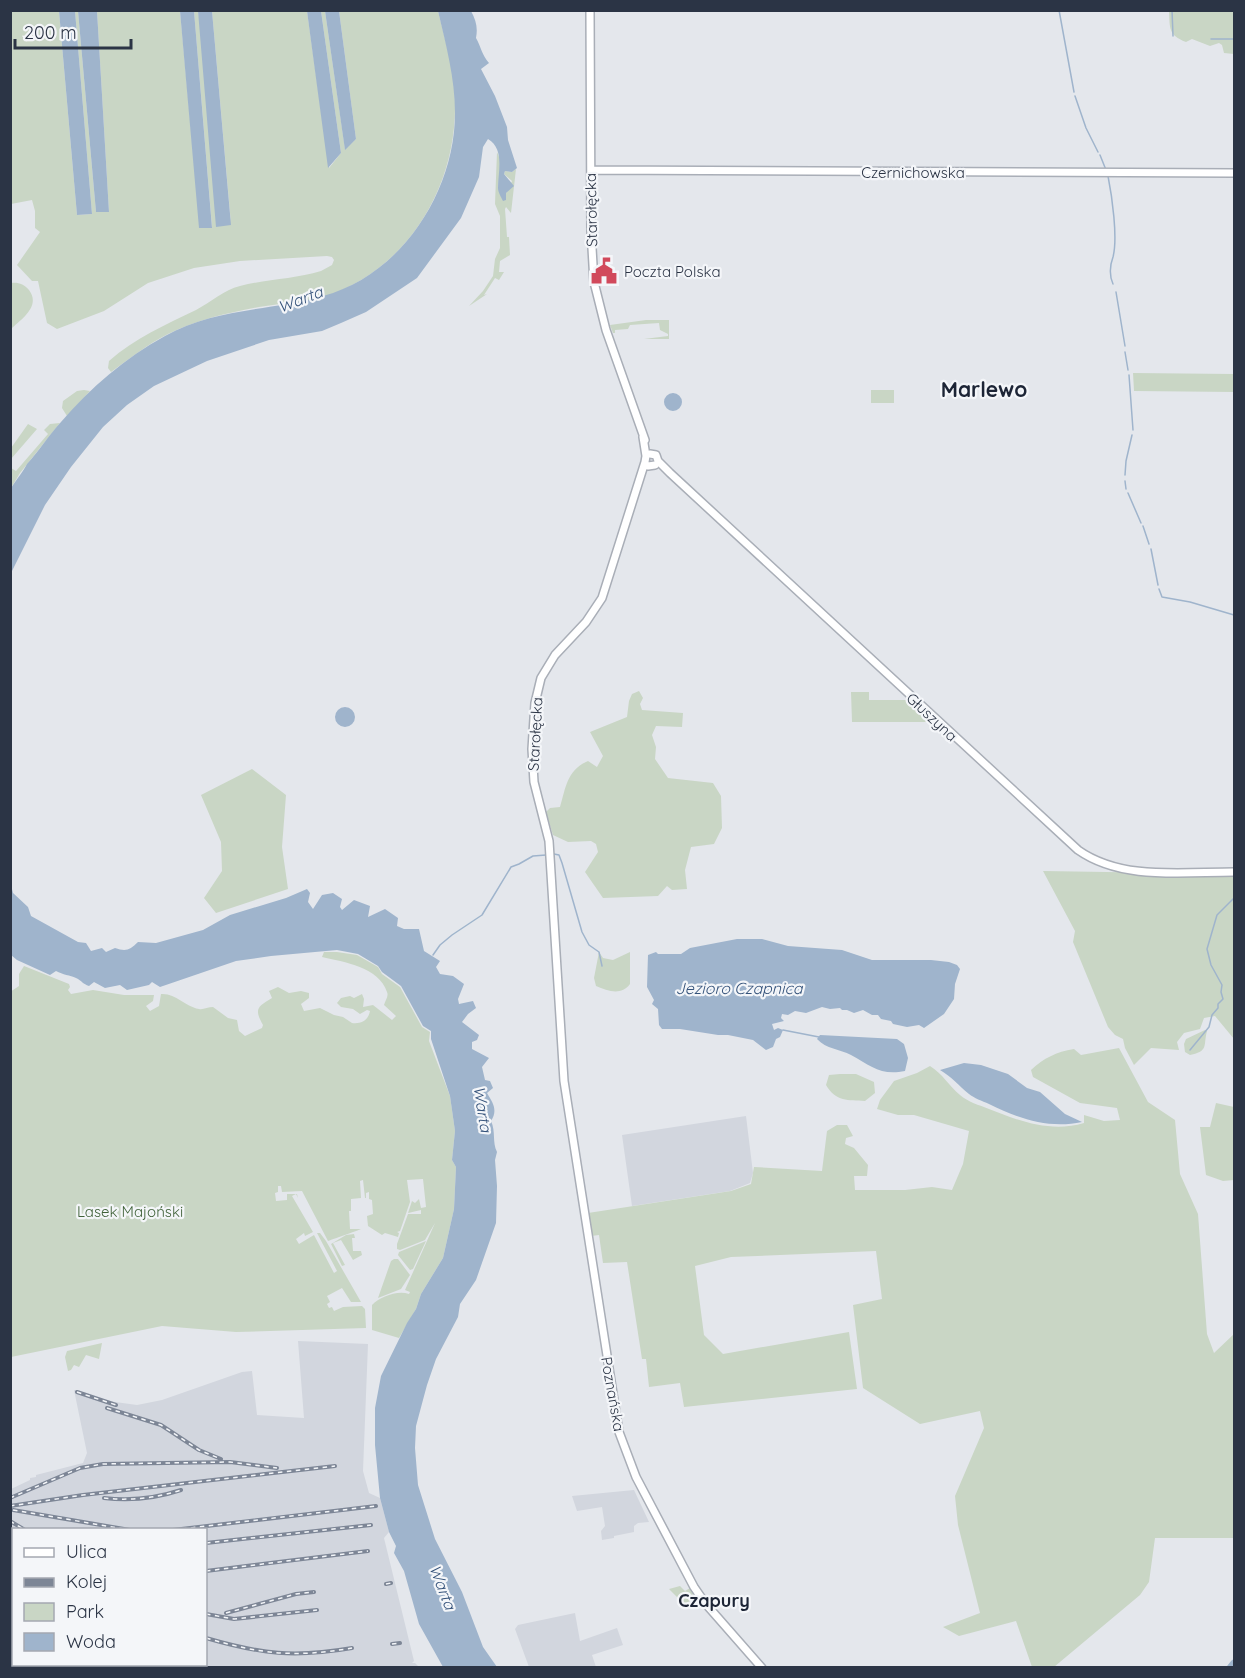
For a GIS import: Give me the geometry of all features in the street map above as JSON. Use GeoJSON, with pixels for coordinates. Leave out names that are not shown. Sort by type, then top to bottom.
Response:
{"type":"FeatureCollection","features":[{"type":"Feature","properties":{"kind":"street","name":"Starołęcka"},"geometry":{"type":"LineString","coordinates":[[564,1081],[549,841],[532,767],[535,703],[541,678],[549,663],[588,619],[602,598],[639,484],[650,461],[595,292],[592,254],[590,10]]}},
{"type":"Feature","properties":{"kind":"street","name":"Czernichowska"},"geometry":{"type":"LineString","coordinates":[[591,170],[1234,173]]}},
{"type":"Feature","properties":{"kind":"street","name":"Głuszyna"},"geometry":{"type":"LineString","coordinates":[[650,461],[670,473],[1082,854],[1104,865],[1128,870],[1234,872]]}},
{"type":"Feature","properties":{"kind":"street","name":"Poznańska"},"geometry":{"type":"LineString","coordinates":[[564,1081],[616,1419],[624,1449],[636,1478],[699,1594],[762,1668]]}},
{"type":"Feature","properties":{"kind":"shaded area"},"geometry":{"type":"Polygon","coordinates":[[[746,1116],[753,1173],[750,1183],[730,1191],[632,1206],[622,1135],[746,1116]]]}},
{"type":"Feature","properties":{"kind":"shaded area"},"geometry":{"type":"Polygon","coordinates":[[[298,1341],[368,1344],[363,1471],[369,1493],[380,1498],[389,1532],[384,1538],[414,1661],[412,1663],[419,1667],[186,1667],[207,1666],[207,1528],[12,1528],[11,1600],[11,1489],[36,1475],[83,1463],[87,1453],[74,1390],[108,1401],[137,1405],[162,1400],[242,1372],[252,1371],[257,1415],[304,1418],[298,1341]]]}},
{"type":"Feature","properties":{"kind":"shaded area"},"geometry":{"type":"Polygon","coordinates":[[[634,1490],[649,1522],[638,1523],[634,1526],[634,1532],[602,1540],[601,1531],[605,1526],[602,1507],[577,1511],[572,1496],[634,1490]]]}},
{"type":"Feature","properties":{"kind":"shaded area"},"geometry":{"type":"Polygon","coordinates":[[[575,1613],[580,1641],[617,1628],[623,1645],[592,1655],[596,1667],[529,1667],[515,1629],[518,1625],[575,1613]]]}},
{"type":"Feature","properties":{"kind":"green space"},"geometry":{"type":"Polygon","coordinates":[[[11,11],[59,11],[77,215],[92,214],[75,11],[78,11],[96,212],[109,212],[97,11],[180,11],[200,228],[212,227],[194,11],[198,11],[231,224],[212,11],[307,11],[329,168],[341,153],[321,11],[325,11],[345,149],[356,139],[339,11],[438,11],[452,69],[455,112],[451,146],[443,179],[429,209],[410,237],[386,262],[359,281],[327,296],[302,302],[247,309],[190,325],[153,342],[111,372],[108,368],[109,361],[129,345],[196,310],[228,290],[321,271],[332,265],[334,260],[327,256],[240,261],[194,268],[148,283],[104,311],[57,329],[47,323],[38,281],[32,281],[17,265],[40,232],[35,228],[35,211],[32,200],[11,204],[11,11]]]}},
{"type":"Feature","properties":{"kind":"green space"},"geometry":{"type":"Polygon","coordinates":[[[1169,11],[1234,11],[1234,54],[1224,53],[1219,43],[1210,46],[1192,39],[1186,42],[1176,37],[1171,30],[1169,11]]]}},
{"type":"Feature","properties":{"kind":"green space"},"geometry":{"type":"Polygon","coordinates":[[[497,152],[501,162],[498,189],[506,193],[512,181],[504,174],[505,171],[512,172],[516,169],[511,213],[506,207],[505,209],[510,255],[500,261],[499,272],[504,272],[499,280],[495,278],[484,295],[487,294],[469,306],[493,276],[495,259],[500,248],[500,216],[495,204],[497,152]]]}},
{"type":"Feature","properties":{"kind":"green space"},"geometry":{"type":"Polygon","coordinates":[[[11,283],[21,284],[27,288],[33,301],[29,312],[11,329],[11,283]]]}},
{"type":"Feature","properties":{"kind":"green space"},"geometry":{"type":"Polygon","coordinates":[[[646,320],[669,320],[669,339],[644,339],[668,336],[660,330],[659,323],[630,325],[628,329],[615,330],[615,333],[610,325],[646,320]]]}},
{"type":"Feature","properties":{"kind":"green space"},"geometry":{"type":"Polygon","coordinates":[[[1133,373],[1234,374],[1234,392],[1134,391],[1133,373]]]}},
{"type":"Feature","properties":{"kind":"green space"},"geometry":{"type":"Polygon","coordinates":[[[871,390],[894,390],[894,403],[871,403],[871,390]]]}},
{"type":"Feature","properties":{"kind":"green space"},"geometry":{"type":"Polygon","coordinates":[[[77,391],[90,391],[67,416],[62,408],[63,401],[77,391]]]}},
{"type":"Feature","properties":{"kind":"green space"},"geometry":{"type":"Polygon","coordinates":[[[60,423],[20,473],[11,488],[11,468],[16,471],[48,434],[44,430],[50,424],[60,423]]]}},
{"type":"Feature","properties":{"kind":"green space"},"geometry":{"type":"Polygon","coordinates":[[[28,424],[37,429],[11,459],[11,448],[28,424]]]}},
{"type":"Feature","properties":{"kind":"green space"},"geometry":{"type":"Polygon","coordinates":[[[639,691],[643,698],[640,704],[642,710],[683,713],[682,727],[656,726],[652,735],[656,747],[655,759],[668,778],[713,783],[721,796],[722,828],[714,844],[691,847],[685,870],[687,889],[672,890],[667,886],[658,896],[603,898],[585,872],[598,852],[596,844],[591,841],[568,842],[553,835],[546,812],[550,808],[560,807],[568,780],[576,769],[588,761],[597,767],[603,756],[590,732],[627,717],[632,694],[639,691]]]}},
{"type":"Feature","properties":{"kind":"green space"},"geometry":{"type":"Polygon","coordinates":[[[851,692],[869,692],[869,700],[910,700],[936,722],[852,722],[851,692]]]}},
{"type":"Feature","properties":{"kind":"green space"},"geometry":{"type":"Polygon","coordinates":[[[252,769],[286,795],[282,847],[288,889],[216,913],[204,898],[222,871],[221,842],[201,795],[252,769]]]}},
{"type":"Feature","properties":{"kind":"green space"},"geometry":{"type":"Polygon","coordinates":[[[1043,871],[1234,874],[1234,1039],[1215,1016],[1204,1018],[1200,1029],[1184,1033],[1177,1042],[1179,1050],[1151,1048],[1134,1065],[1123,1039],[1115,1035],[1108,1027],[1073,942],[1075,931],[1043,871]]]}},
{"type":"Feature","properties":{"kind":"green space","name":"Lasek Majoński"},"geometry":{"type":"Polygon","coordinates":[[[324,952],[357,955],[378,967],[382,974],[400,987],[422,1027],[430,1032],[429,1041],[450,1096],[455,1131],[452,1160],[456,1167],[454,1209],[443,1258],[421,1294],[416,1309],[399,1338],[372,1330],[372,1305],[389,1295],[409,1294],[410,1292],[405,1290],[435,1223],[425,1240],[400,1250],[397,1249],[397,1244],[408,1214],[421,1214],[421,1210],[408,1213],[412,1201],[415,1203],[419,1199],[421,1208],[426,1207],[423,1179],[407,1180],[410,1202],[400,1231],[397,1232],[398,1237],[385,1233],[382,1235],[368,1226],[367,1216],[373,1214],[372,1200],[369,1199],[369,1192],[366,1193],[365,1198],[363,1180],[360,1181],[361,1198],[351,1199],[351,1211],[349,1211],[350,1229],[361,1229],[328,1241],[302,1191],[282,1192],[281,1186],[278,1186],[278,1192],[275,1193],[276,1201],[287,1200],[287,1194],[296,1194],[292,1196],[313,1232],[305,1236],[304,1233],[296,1239],[299,1244],[314,1235],[334,1273],[337,1271],[317,1233],[320,1233],[361,1302],[351,1302],[342,1288],[327,1296],[330,1302],[327,1304],[329,1308],[332,1307],[334,1311],[343,1307],[362,1306],[365,1309],[366,1328],[236,1332],[162,1326],[11,1357],[10,992],[19,986],[19,974],[24,966],[69,984],[68,990],[71,994],[93,990],[124,995],[154,995],[153,1001],[146,1006],[150,1011],[159,1006],[161,994],[166,994],[199,1009],[213,1007],[228,1018],[237,1020],[239,1031],[245,1036],[262,1028],[258,1009],[272,998],[269,991],[278,987],[289,993],[301,991],[309,993],[309,998],[301,1004],[304,1011],[320,1008],[352,1023],[364,1021],[370,1011],[367,1010],[360,1014],[353,1009],[341,1007],[337,1003],[341,998],[350,996],[354,998],[362,994],[363,1007],[373,1005],[392,1020],[396,1016],[384,1005],[387,994],[377,977],[360,967],[322,957],[324,952]]]}},
{"type":"Feature","properties":{"kind":"green space"},"geometry":{"type":"Polygon","coordinates":[[[599,952],[603,958],[613,960],[630,952],[630,984],[626,988],[614,991],[596,986],[594,978],[599,952]]]}},
{"type":"Feature","properties":{"kind":"green space"},"geometry":{"type":"Polygon","coordinates":[[[1207,1031],[1203,1050],[1190,1055],[1185,1052],[1186,1039],[1207,1031]]]}},
{"type":"Feature","properties":{"kind":"green space"},"geometry":{"type":"Polygon","coordinates":[[[1119,1048],[1148,1102],[1175,1120],[1180,1174],[1198,1214],[1207,1334],[1214,1353],[1234,1334],[1234,1538],[1155,1538],[1149,1582],[1140,1595],[1054,1667],[1032,1667],[1016,1621],[959,1636],[943,1627],[980,1613],[958,1525],[955,1496],[984,1428],[980,1411],[920,1424],[863,1388],[853,1305],[882,1299],[876,1251],[731,1257],[695,1266],[704,1335],[723,1354],[849,1332],[857,1389],[684,1407],[680,1383],[649,1387],[646,1359],[642,1359],[627,1262],[603,1263],[599,1235],[591,1236],[588,1213],[731,1191],[751,1184],[754,1167],[822,1171],[827,1131],[837,1125],[847,1125],[853,1136],[846,1138],[845,1144],[854,1148],[868,1165],[867,1176],[854,1176],[855,1190],[905,1190],[932,1187],[952,1190],[963,1164],[969,1131],[914,1115],[898,1115],[877,1109],[880,1100],[894,1081],[930,1066],[966,1100],[1024,1121],[1059,1127],[1084,1123],[1084,1115],[1104,1121],[1120,1120],[1117,1108],[1080,1103],[1033,1077],[1031,1070],[1051,1056],[1068,1050],[1074,1049],[1081,1055],[1119,1048]]]}},
{"type":"Feature","properties":{"kind":"green space"},"geometry":{"type":"Polygon","coordinates":[[[856,1074],[874,1082],[875,1093],[865,1101],[848,1100],[834,1095],[826,1085],[829,1075],[856,1074]]]}},
{"type":"Feature","properties":{"kind":"green space"},"geometry":{"type":"Polygon","coordinates":[[[1216,1103],[1234,1107],[1234,1180],[1223,1181],[1206,1175],[1200,1127],[1210,1127],[1216,1103]]]}},
{"type":"Feature","properties":{"kind":"green space"},"geometry":{"type":"Polygon","coordinates":[[[354,1234],[353,1251],[361,1251],[362,1255],[353,1260],[341,1240],[333,1243],[345,1265],[342,1266],[331,1244],[346,1235],[354,1234]]]}},
{"type":"Feature","properties":{"kind":"green space"},"geometry":{"type":"Polygon","coordinates":[[[426,1241],[413,1269],[410,1270],[398,1255],[399,1252],[426,1241]]]}},
{"type":"Feature","properties":{"kind":"green space"},"geometry":{"type":"Polygon","coordinates":[[[398,1259],[410,1275],[401,1289],[378,1298],[391,1261],[398,1259]]]}},
{"type":"Feature","properties":{"kind":"green space"},"geometry":{"type":"Polygon","coordinates":[[[102,1343],[99,1359],[86,1355],[79,1367],[74,1365],[68,1371],[65,1357],[67,1351],[102,1343]]]}},
{"type":"Feature","properties":{"kind":"green space"},"geometry":{"type":"Polygon","coordinates":[[[680,1586],[685,1591],[690,1588],[696,1598],[684,1604],[669,1589],[680,1586]]]}},
{"type":"Feature","properties":{"kind":"green space"},"geometry":{"type":"Polygon","coordinates":[[[11,1607],[12,1666],[157,1667],[11,1667],[11,1607]]]}},
{"type":"Feature","properties":{"kind":"water"},"geometry":{"type":"Polygon","coordinates":[[[59,11],[75,11],[92,214],[77,215],[59,11]]]}},
{"type":"Feature","properties":{"kind":"water"},"geometry":{"type":"Polygon","coordinates":[[[78,11],[97,11],[109,212],[96,212],[78,11]]]}},
{"type":"Feature","properties":{"kind":"water"},"geometry":{"type":"Polygon","coordinates":[[[180,11],[194,11],[212,228],[199,228],[180,11]]]}},
{"type":"Feature","properties":{"kind":"water"},"geometry":{"type":"Polygon","coordinates":[[[198,11],[212,11],[231,225],[216,227],[198,11]]]}},
{"type":"Feature","properties":{"kind":"water"},"geometry":{"type":"Polygon","coordinates":[[[307,11],[321,11],[341,153],[328,168],[307,11]]]}},
{"type":"Feature","properties":{"kind":"water"},"geometry":{"type":"Polygon","coordinates":[[[325,11],[339,11],[356,139],[345,150],[325,11]]]}},
{"type":"Feature","properties":{"kind":"water"},"geometry":{"type":"Polygon","coordinates":[[[438,11],[471,11],[474,18],[477,27],[476,38],[489,63],[481,69],[507,127],[508,140],[517,168],[512,172],[505,171],[504,174],[514,186],[506,193],[506,200],[503,201],[498,190],[499,155],[493,143],[488,139],[483,147],[479,177],[461,218],[417,278],[366,312],[341,323],[322,331],[269,340],[207,361],[154,386],[127,405],[103,427],[71,467],[45,505],[11,573],[11,488],[57,427],[109,374],[165,336],[203,320],[303,301],[351,285],[377,270],[399,250],[418,226],[434,200],[453,143],[455,113],[453,87],[438,11]]]}},
{"type":"Feature","properties":{"kind":"water"},"geometry":{"type":"Polygon","coordinates":[[[673,393],[679,396],[682,402],[679,408],[673,411],[667,408],[664,402],[667,396],[673,393]]]}},
{"type":"Feature","properties":{"kind":"water"},"geometry":{"type":"Polygon","coordinates":[[[345,707],[352,710],[355,717],[352,724],[345,727],[338,724],[335,717],[338,710],[345,707]]]}},
{"type":"Feature","properties":{"kind":"water","name":"Warta"},"geometry":{"type":"Polygon","coordinates":[[[10,881],[13,893],[28,907],[31,916],[78,942],[86,943],[91,951],[102,948],[106,952],[115,948],[128,950],[138,942],[156,943],[203,930],[230,915],[286,898],[307,889],[310,893],[308,902],[313,909],[322,895],[333,893],[342,899],[340,907],[342,910],[354,900],[370,906],[368,917],[385,909],[398,918],[397,926],[404,929],[419,929],[424,951],[440,961],[436,967],[440,974],[453,976],[464,984],[458,999],[459,1004],[473,1001],[476,1008],[462,1022],[479,1035],[477,1040],[472,1042],[472,1049],[489,1058],[482,1067],[485,1080],[490,1081],[493,1088],[487,1093],[493,1103],[491,1121],[497,1152],[495,1160],[496,1223],[476,1280],[460,1304],[458,1317],[436,1359],[416,1426],[415,1448],[418,1485],[435,1539],[462,1592],[483,1647],[497,1667],[443,1667],[419,1624],[404,1571],[394,1553],[396,1546],[389,1532],[380,1498],[375,1445],[375,1408],[381,1376],[416,1309],[421,1294],[443,1258],[454,1209],[456,1167],[452,1160],[455,1131],[450,1096],[431,1039],[431,1031],[423,1026],[401,986],[382,972],[378,966],[358,954],[337,950],[236,961],[160,987],[152,982],[149,985],[127,990],[120,985],[105,988],[94,982],[89,986],[76,978],[56,971],[50,975],[11,955],[10,881]]]}},
{"type":"Feature","properties":{"kind":"water","name":"Jezioro Czapnica"},"geometry":{"type":"Polygon","coordinates":[[[737,939],[762,939],[788,946],[842,950],[872,960],[949,962],[960,969],[955,984],[954,999],[944,1014],[924,1028],[919,1025],[907,1027],[893,1024],[891,1021],[863,1010],[854,1013],[840,1008],[822,1007],[806,1013],[795,1011],[788,1015],[782,1014],[781,1018],[784,1021],[772,1024],[774,1030],[778,1028],[783,1030],[780,1037],[776,1039],[773,1047],[766,1050],[753,1040],[680,1029],[662,1029],[659,1025],[658,1009],[652,1004],[654,1000],[647,987],[648,955],[656,952],[658,954],[681,954],[690,948],[737,939]]]}},
{"type":"Feature","properties":{"kind":"water"},"geometry":{"type":"Polygon","coordinates":[[[820,1035],[897,1039],[904,1044],[908,1058],[905,1071],[889,1072],[876,1069],[847,1053],[825,1045],[817,1039],[820,1035]]]}},
{"type":"Feature","properties":{"kind":"water"},"geometry":{"type":"Polygon","coordinates":[[[964,1063],[981,1065],[1008,1074],[1027,1088],[1040,1092],[1065,1114],[1082,1122],[1058,1124],[1034,1121],[976,1098],[940,1070],[964,1063]]]}},
{"type":"Feature","properties":{"kind":"waterway"},"geometry":{"type":"LineString","coordinates":[[1059,10],[1074,92]]}},
{"type":"Feature","properties":{"kind":"waterway"},"geometry":{"type":"LineString","coordinates":[[1172,10],[1173,36]]}},
{"type":"Feature","properties":{"kind":"waterway"},"geometry":{"type":"LineString","coordinates":[[1211,39],[1234,39]]}},
{"type":"Feature","properties":{"kind":"waterway"},"geometry":{"type":"LineString","coordinates":[[1075,96],[1086,128],[1098,152]]}},
{"type":"Feature","properties":{"kind":"waterway"},"geometry":{"type":"LineString","coordinates":[[1100,155],[1106,170]]}},
{"type":"Feature","properties":{"kind":"waterway"},"geometry":{"type":"LineString","coordinates":[[1108,176],[1115,228],[1110,270],[1113,284]]}},
{"type":"Feature","properties":{"kind":"waterway"},"geometry":{"type":"LineString","coordinates":[[1116,292],[1125,346]]}},
{"type":"Feature","properties":{"kind":"waterway"},"geometry":{"type":"LineString","coordinates":[[1125,352],[1128,370]]}},
{"type":"Feature","properties":{"kind":"waterway"},"geometry":{"type":"LineString","coordinates":[[1129,375],[1133,430]]}},
{"type":"Feature","properties":{"kind":"waterway"},"geometry":{"type":"LineString","coordinates":[[1125,475],[1132,435]]}},
{"type":"Feature","properties":{"kind":"waterway"},"geometry":{"type":"LineString","coordinates":[[1125,481],[1126,489]]}},
{"type":"Feature","properties":{"kind":"waterway"},"geometry":{"type":"LineString","coordinates":[[1128,493],[1141,523]]}},
{"type":"Feature","properties":{"kind":"waterway"},"geometry":{"type":"LineString","coordinates":[[1143,526],[1149,544]]}},
{"type":"Feature","properties":{"kind":"waterway"},"geometry":{"type":"LineString","coordinates":[[1151,549],[1158,585]]}},
{"type":"Feature","properties":{"kind":"waterway"},"geometry":{"type":"LineString","coordinates":[[1159,589],[1162,597],[1190,602],[1234,615]]}},
{"type":"Feature","properties":{"kind":"waterway"},"geometry":{"type":"LineString","coordinates":[[554,854],[559,855],[562,863],[582,932],[589,945],[599,952],[602,966]]}},
{"type":"Feature","properties":{"kind":"waterway"},"geometry":{"type":"LineString","coordinates":[[433,955],[440,945],[452,935],[482,915],[511,867],[533,856],[546,855]]}},
{"type":"Feature","properties":{"kind":"waterway"},"geometry":{"type":"LineString","coordinates":[[1190,1050],[1209,1027],[1212,1015],[1223,999],[1222,985],[1211,965],[1207,949],[1217,915],[1234,898]]}},
{"type":"Feature","properties":{"kind":"waterway"},"geometry":{"type":"LineString","coordinates":[[783,1030],[819,1037]]}},
{"type":"Feature","properties":{"kind":"waterway"},"geometry":{"type":"LineString","coordinates":[[1230,1668],[1234,1663]]}},
{"type":"Feature","properties":{"kind":"railway"},"geometry":{"type":"LineString","coordinates":[[77,1392],[116,1405]]}},
{"type":"Feature","properties":{"kind":"railway"},"geometry":{"type":"LineString","coordinates":[[107,1408],[161,1425],[199,1450],[221,1459]]}},
{"type":"Feature","properties":{"kind":"railway"},"geometry":{"type":"LineString","coordinates":[[10,1498],[80,1468],[103,1464],[230,1462],[277,1468]]}},
{"type":"Feature","properties":{"kind":"railway"},"geometry":{"type":"LineString","coordinates":[[10,1506],[83,1495],[335,1466]]}},
{"type":"Feature","properties":{"kind":"railway"},"geometry":{"type":"LineString","coordinates":[[104,1498],[143,1498],[181,1490]]}},
{"type":"Feature","properties":{"kind":"railway"},"geometry":{"type":"LineString","coordinates":[[190,1528],[376,1506]]}},
{"type":"Feature","properties":{"kind":"railway"},"geometry":{"type":"LineString","coordinates":[[13,1510],[118,1528]]}},
{"type":"Feature","properties":{"kind":"railway"},"geometry":{"type":"LineString","coordinates":[[10,1521],[22,1528]]}},
{"type":"Feature","properties":{"kind":"railway"},"geometry":{"type":"LineString","coordinates":[[207,1543],[371,1525]]}},
{"type":"Feature","properties":{"kind":"railway"},"geometry":{"type":"LineString","coordinates":[[207,1571],[368,1551]]}},
{"type":"Feature","properties":{"kind":"railway"},"geometry":{"type":"LineString","coordinates":[[386,1584],[391,1583]]}},
{"type":"Feature","properties":{"kind":"railway"},"geometry":{"type":"LineString","coordinates":[[226,1613],[296,1594],[314,1592]]}},
{"type":"Feature","properties":{"kind":"railway"},"geometry":{"type":"LineString","coordinates":[[207,1614],[234,1619],[317,1610]]}},
{"type":"Feature","properties":{"kind":"railway"},"geometry":{"type":"LineString","coordinates":[[207,1638],[244,1648],[278,1653],[312,1653],[352,1648]]}},
{"type":"Feature","properties":{"kind":"railway"},"geometry":{"type":"LineString","coordinates":[[392,1644],[400,1643]]}},
{"type":"Feature","properties":{"kind":"place","name":"Poczta Polska"},"geometry":{"type":"Point","coordinates":[604,271]}},
{"type":"Feature","properties":{"kind":"district","name":"Marlewo"},"geometry":{"type":"Point","coordinates":[984,389]}},
{"type":"Feature","properties":{"kind":"district","name":"Czapury"},"geometry":{"type":"Point","coordinates":[714,1600]}}]}
